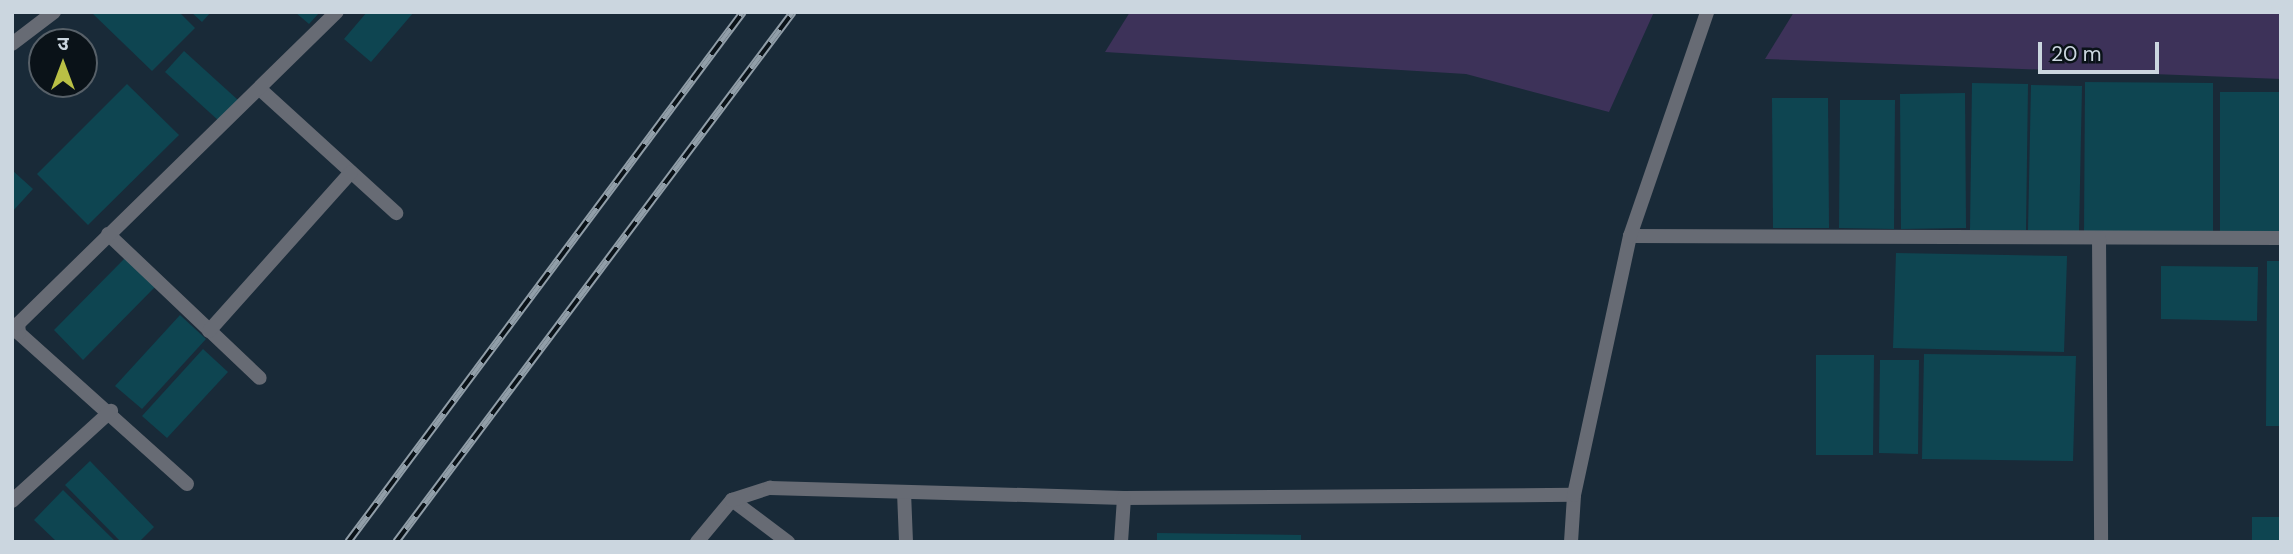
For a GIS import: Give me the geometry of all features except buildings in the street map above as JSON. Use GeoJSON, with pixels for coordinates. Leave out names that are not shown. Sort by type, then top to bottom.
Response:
{"type":"FeatureCollection","features":[{"type":"Feature","properties":{"kind":"street"},"geometry":{"type":"LineString","coordinates":[[12,44],[54,12]]}},
{"type":"Feature","properties":{"kind":"street"},"geometry":{"type":"LineString","coordinates":[[187,484],[111,411],[19,333],[18,324],[108,234],[261,90],[337,12]]}},
{"type":"Feature","properties":{"kind":"street"},"geometry":{"type":"LineString","coordinates":[[1571,542],[1574,495],[1630,236],[1707,12]]}},
{"type":"Feature","properties":{"kind":"street"},"geometry":{"type":"LineString","coordinates":[[261,90],[396,213]]}},
{"type":"Feature","properties":{"kind":"street"},"geometry":{"type":"LineString","coordinates":[[209,331],[351,172]]}},
{"type":"Feature","properties":{"kind":"street"},"geometry":{"type":"LineString","coordinates":[[108,234],[260,379]]}},
{"type":"Feature","properties":{"kind":"street"},"geometry":{"type":"LineString","coordinates":[[1630,236],[2281,238]]}},
{"type":"Feature","properties":{"kind":"street"},"geometry":{"type":"LineString","coordinates":[[2099,238],[2101,542]]}},
{"type":"Feature","properties":{"kind":"street"},"geometry":{"type":"LineString","coordinates":[[12,502],[111,411]]}},
{"type":"Feature","properties":{"kind":"street"},"geometry":{"type":"LineString","coordinates":[[696,542],[732,500],[770,488],[1124,498],[1574,495]]}},
{"type":"Feature","properties":{"kind":"street"},"geometry":{"type":"LineString","coordinates":[[904,492],[906,542]]}},
{"type":"Feature","properties":{"kind":"street"},"geometry":{"type":"LineString","coordinates":[[1121,542],[1124,498]]}},
{"type":"Feature","properties":{"kind":"street"},"geometry":{"type":"LineString","coordinates":[[732,500],[788,542]]}},
{"type":"Feature","properties":{"kind":"shaded area"},"geometry":{"type":"Polygon","coordinates":[[[1130,12],[1654,12],[1609,112],[1466,74],[1105,52],[1130,12]]]}},
{"type":"Feature","properties":{"kind":"shaded area"},"geometry":{"type":"Polygon","coordinates":[[[1794,12],[2281,12],[2281,79],[1765,59],[1794,12]]]}},
{"type":"Feature","properties":{"kind":"railway"},"geometry":{"type":"LineString","coordinates":[[348,542],[743,12]]}},
{"type":"Feature","properties":{"kind":"railway"},"geometry":{"type":"LineString","coordinates":[[396,542],[793,12]]}}]}
